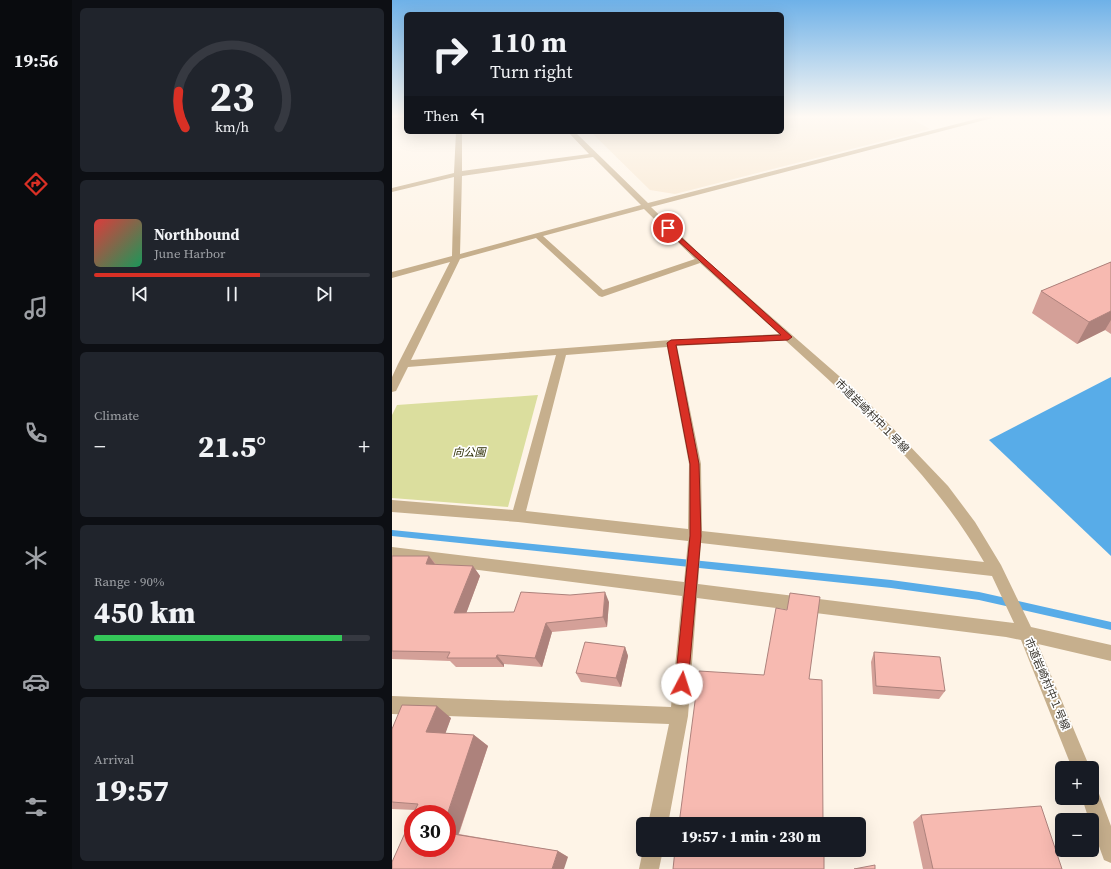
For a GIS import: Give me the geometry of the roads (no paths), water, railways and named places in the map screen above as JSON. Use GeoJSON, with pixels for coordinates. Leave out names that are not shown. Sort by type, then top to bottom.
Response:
{"type":"FeatureCollection","features":[{"type":"Feature","properties":{"kind":"street"},"geometry":{"type":"LineString","coordinates":[[392,388],[456,258],[458,157]]}},
{"type":"Feature","properties":{"kind":"street"},"geometry":{"type":"LineString","coordinates":[[392,190],[458,174],[584,157]]}},
{"type":"Feature","properties":{"kind":"street","name":"市道岩崎村中１号線"},"geometry":{"type":"LineString","coordinates":[[597,157],[645,206],[702,260],[858,399],[943,490],[970,526],[996,570],[1024,629],[1078,761]]}},
{"type":"Feature","properties":{"kind":"street"},"geometry":{"type":"LineString","coordinates":[[392,275],[645,206],[838,157]]}},
{"type":"Feature","properties":{"kind":"street"},"geometry":{"type":"LineString","coordinates":[[538,236],[602,294],[702,260]]}},
{"type":"Feature","properties":{"kind":"street"},"geometry":{"type":"LineString","coordinates":[[403,364],[562,350],[788,337]]}},
{"type":"Feature","properties":{"kind":"street"},"geometry":{"type":"LineString","coordinates":[[659,817],[679,716],[695,542],[695,464],[671,343]]}},
{"type":"Feature","properties":{"kind":"street"},"geometry":{"type":"LineString","coordinates":[[518,516],[562,350]]}},
{"type":"Feature","properties":{"kind":"street"},"geometry":{"type":"LineString","coordinates":[[392,506],[518,516],[695,542],[996,570]]}},
{"type":"Feature","properties":{"kind":"street"},"geometry":{"type":"LineString","coordinates":[[392,553],[690,586],[1006,629],[1024,629],[1111,653]]}},
{"type":"Feature","properties":{"kind":"street"},"geometry":{"type":"LineString","coordinates":[[392,705],[679,716]]}},
{"type":"Feature","properties":{"kind":"street"},"geometry":{"type":"LineString","coordinates":[[1094,805],[1111,853]]}},
{"type":"Feature","properties":{"kind":"street"},"geometry":{"type":"LineString","coordinates":[[649,869],[652,857]]}},
{"type":"Feature","properties":{"kind":"water"},"geometry":{"type":"Polygon","coordinates":[[[1111,377],[1111,556],[989,440],[1111,377]]]}},
{"type":"Feature","properties":{"kind":"waterway"},"geometry":{"type":"LineString","coordinates":[[392,533],[891,584],[979,596],[1111,626]]}},
{"type":"Feature","properties":{"kind":"park label","name":"向公園"},"geometry":{"type":"Point","coordinates":[469,452]}}]}
